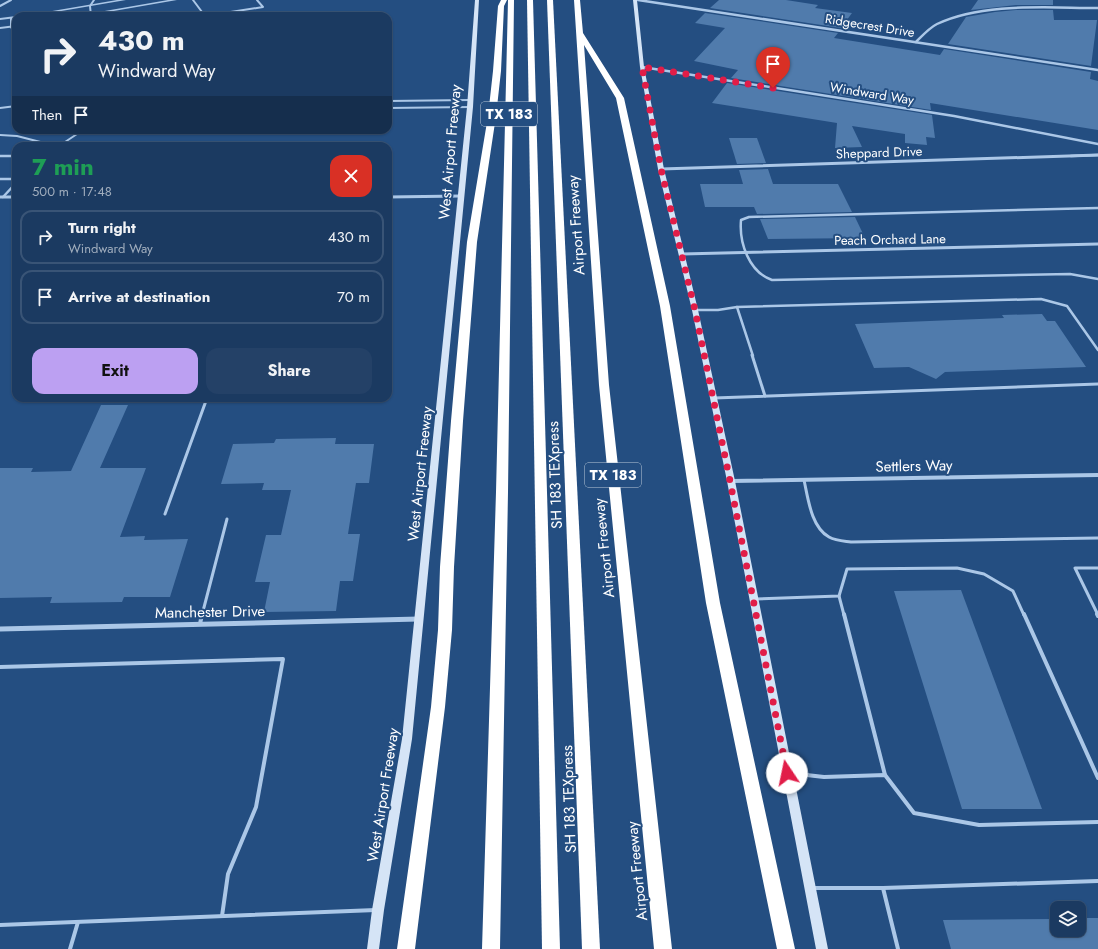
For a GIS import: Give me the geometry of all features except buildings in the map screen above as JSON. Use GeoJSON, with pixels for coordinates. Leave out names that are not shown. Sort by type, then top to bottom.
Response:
{"type":"FeatureCollection","features":[{"type":"Feature","properties":{"kind":"highway"},"geometry":{"type":"LineString","coordinates":[[406,949],[438,707],[446,630],[447,567],[456,421],[472,242],[492,116],[497,71],[501,6],[504,0]]}},
{"type":"Feature","properties":{"kind":"highway","name":"TX 183"},"geometry":{"type":"LineString","coordinates":[[491,949],[502,492],[511,0]]}},
{"type":"Feature","properties":{"kind":"highway","name":"SH 183 TEXpress"},"geometry":{"type":"LineString","coordinates":[[530,0],[551,949]]}},
{"type":"Feature","properties":{"kind":"highway","name":"SH 183 TEXpress"},"geometry":{"type":"LineString","coordinates":[[550,0],[591,949]]}},
{"type":"Feature","properties":{"kind":"highway","name":"Airport Freeway"},"geometry":{"type":"LineString","coordinates":[[577,0],[604,385],[663,949]]}},
{"type":"Feature","properties":{"kind":"highway"},"geometry":{"type":"LineString","coordinates":[[579,32],[620,98],[665,306],[713,603],[786,949]]}},
{"type":"Feature","properties":{"kind":"main road","name":"West Airport Freeway"},"geometry":{"type":"LineString","coordinates":[[373,949],[378,910],[407,739],[470,104],[477,0]]}},
{"type":"Feature","properties":{"kind":"main road"},"geometry":{"type":"LineString","coordinates":[[637,0],[642,67],[661,169],[695,310],[754,599],[822,949]]}},
{"type":"Feature","properties":{"kind":"street"},"geometry":{"type":"LineString","coordinates":[[52,12],[124,0]]}},
{"type":"Feature","properties":{"kind":"street"},"geometry":{"type":"LineString","coordinates":[[109,12],[176,0]]}},
{"type":"Feature","properties":{"kind":"street","name":"Ridgecrest Drive"},"geometry":{"type":"LineString","coordinates":[[637,0],[1098,70]]}},
{"type":"Feature","properties":{"kind":"street"},"geometry":{"type":"LineString","coordinates":[[916,42],[936,25],[966,14],[1009,10],[1098,8]]}},
{"type":"Feature","properties":{"kind":"street"},"geometry":{"type":"LineString","coordinates":[[0,19],[11,18]]}},
{"type":"Feature","properties":{"kind":"street"},"geometry":{"type":"LineString","coordinates":[[0,28],[12,26]]}},
{"type":"Feature","properties":{"kind":"street","name":"Windward Way"},"geometry":{"type":"LineString","coordinates":[[642,67],[954,116],[1098,144]]}},
{"type":"Feature","properties":{"kind":"street","name":"Sheppard Drive"},"geometry":{"type":"LineString","coordinates":[[661,169],[1098,155]]}},
{"type":"Feature","properties":{"kind":"street"},"geometry":{"type":"LineString","coordinates":[[392,197],[460,196]]}},
{"type":"Feature","properties":{"kind":"street","name":"Peach Orchard Lane"},"geometry":{"type":"LineString","coordinates":[[682,254],[1098,244]]}},
{"type":"Feature","properties":{"kind":"street","name":"Settlers Way"},"geometry":{"type":"LineString","coordinates":[[730,481],[1098,474]]}},
{"type":"Feature","properties":{"kind":"street","name":"Manchester Drive"},"geometry":{"type":"LineString","coordinates":[[0,628],[420,619]]}},
{"type":"Feature","properties":{"kind":"lane"},"geometry":{"type":"LineString","coordinates":[[0,6],[12,0]]}},
{"type":"Feature","properties":{"kind":"lane"},"geometry":{"type":"LineString","coordinates":[[90,12],[90,6],[94,0]]}},
{"type":"Feature","properties":{"kind":"lane"},"geometry":{"type":"LineString","coordinates":[[193,0],[202,12]]}},
{"type":"Feature","properties":{"kind":"lane"},"geometry":{"type":"LineString","coordinates":[[231,12],[263,7],[257,0]]}},
{"type":"Feature","properties":{"kind":"lane"},"geometry":{"type":"LineString","coordinates":[[392,101],[470,104]]}},
{"type":"Feature","properties":{"kind":"lane"},"geometry":{"type":"LineString","coordinates":[[392,108],[470,104]]}},
{"type":"Feature","properties":{"kind":"lane"},"geometry":{"type":"LineString","coordinates":[[0,108],[12,106]]}},
{"type":"Feature","properties":{"kind":"lane"},"geometry":{"type":"LineString","coordinates":[[65,142],[78,134]]}},
{"type":"Feature","properties":{"kind":"lane"},"geometry":{"type":"LineString","coordinates":[[0,135],[17,136],[40,142]]}},
{"type":"Feature","properties":{"kind":"lane"},"geometry":{"type":"LineString","coordinates":[[0,156],[12,156]]}},
{"type":"Feature","properties":{"kind":"lane"},"geometry":{"type":"LineString","coordinates":[[0,179],[12,179]]}},
{"type":"Feature","properties":{"kind":"lane"},"geometry":{"type":"LineString","coordinates":[[2,198],[12,187]]}},
{"type":"Feature","properties":{"kind":"lane"},"geometry":{"type":"LineString","coordinates":[[1098,208],[749,217],[741,220],[739,227],[747,252],[755,270],[764,277],[779,281],[1070,274],[1098,279]]}},
{"type":"Feature","properties":{"kind":"lane"},"geometry":{"type":"LineString","coordinates":[[695,310],[718,310],[737,307],[1041,299],[1067,306],[1098,350]]}},
{"type":"Feature","properties":{"kind":"lane"},"geometry":{"type":"LineString","coordinates":[[737,307],[765,396]]}},
{"type":"Feature","properties":{"kind":"lane"},"geometry":{"type":"LineString","coordinates":[[712,398],[1098,384]]}},
{"type":"Feature","properties":{"kind":"lane"},"geometry":{"type":"LineString","coordinates":[[165,514],[206,402]]}},
{"type":"Feature","properties":{"kind":"lane"},"geometry":{"type":"LineString","coordinates":[[804,480],[817,525],[828,536],[840,540],[851,542],[1098,538]]}},
{"type":"Feature","properties":{"kind":"lane"},"geometry":{"type":"LineString","coordinates":[[200,624],[227,519]]}},
{"type":"Feature","properties":{"kind":"lane"},"geometry":{"type":"LineString","coordinates":[[1098,778],[1013,591],[984,574],[957,568],[847,569],[839,596],[885,775],[914,813],[979,825],[1098,822]]}},
{"type":"Feature","properties":{"kind":"lane"},"geometry":{"type":"LineString","coordinates":[[1098,568],[1075,568],[1098,616]]}},
{"type":"Feature","properties":{"kind":"lane"},"geometry":{"type":"LineString","coordinates":[[754,599],[839,596]]}},
{"type":"Feature","properties":{"kind":"lane"},"geometry":{"type":"LineString","coordinates":[[0,667],[284,660],[256,807],[228,874],[222,916]]}},
{"type":"Feature","properties":{"kind":"lane"},"geometry":{"type":"LineString","coordinates":[[787,773],[824,777],[885,775]]}},
{"type":"Feature","properties":{"kind":"lane"},"geometry":{"type":"LineString","coordinates":[[810,888],[883,888],[1098,881]]}},
{"type":"Feature","properties":{"kind":"lane"},"geometry":{"type":"LineString","coordinates":[[883,888],[898,949]]}},
{"type":"Feature","properties":{"kind":"lane"},"geometry":{"type":"LineString","coordinates":[[0,925],[378,910]]}},
{"type":"Feature","properties":{"kind":"lane"},"geometry":{"type":"LineString","coordinates":[[70,949],[78,922]]}},
{"type":"Feature","properties":{"kind":"route"},"geometry":{"type":"LineString","coordinates":[[773,88],[642,67],[661,169],[695,310],[754,599],[787,773]]}}]}
